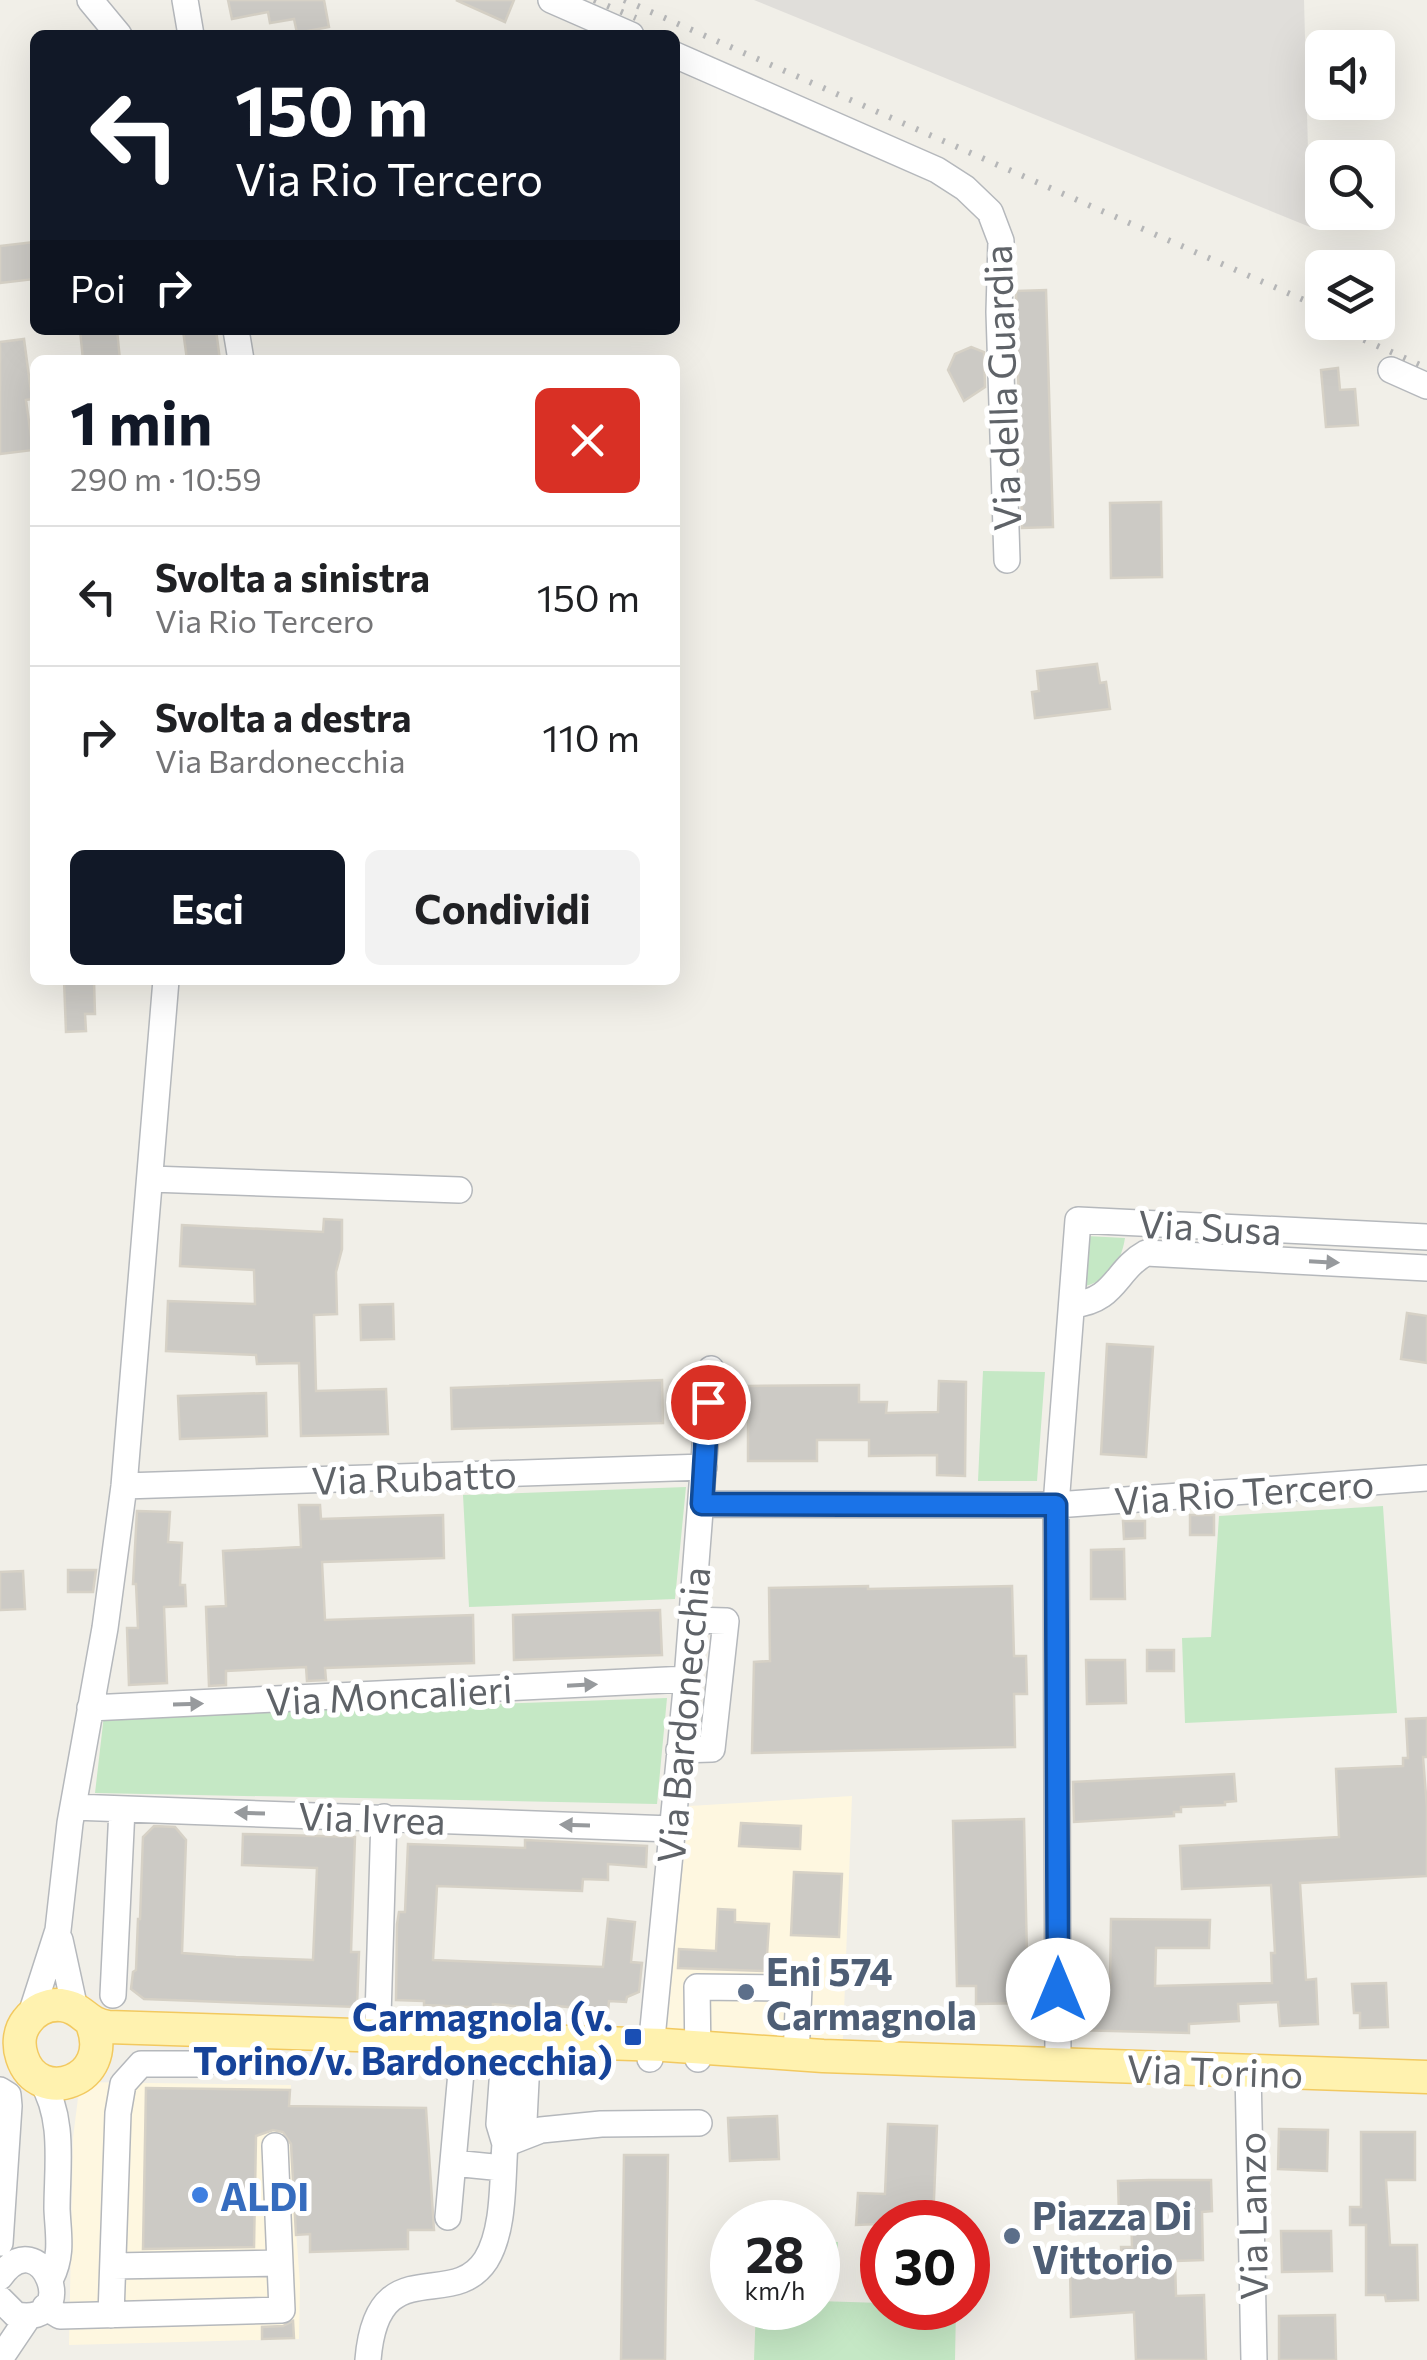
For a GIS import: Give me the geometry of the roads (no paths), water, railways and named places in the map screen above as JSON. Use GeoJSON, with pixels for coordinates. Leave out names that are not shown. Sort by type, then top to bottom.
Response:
{"type":"FeatureCollection","features":[{"type":"Feature","properties":{"kind":"main road"},"geometry":{"type":"LineString","coordinates":[[46,2070],[19,2048],[17,2028],[52,2006],[84,2017],[377,2043]]}},
{"type":"Feature","properties":{"kind":"main road"},"geometry":{"type":"LineString","coordinates":[[46,2070],[97,2048],[84,2017]]}},
{"type":"Feature","properties":{"kind":"main road","name":"Via Torino"},"geometry":{"type":"LineString","coordinates":[[377,2043],[1427,2077]]}},
{"type":"Feature","properties":{"kind":"main road"},"geometry":{"type":"LineString","coordinates":[[46,2070],[135,2045],[377,2043]]}},
{"type":"Feature","properties":{"kind":"street"},"geometry":{"type":"LineString","coordinates":[[90,0],[115,30]]}},
{"type":"Feature","properties":{"kind":"street"},"geometry":{"type":"LineString","coordinates":[[186,0],[191,30]]}},
{"type":"Feature","properties":{"kind":"street"},"geometry":{"type":"LineString","coordinates":[[551,0],[619,30]]}},
{"type":"Feature","properties":{"kind":"street","name":"Via della Guardia"},"geometry":{"type":"LineString","coordinates":[[680,56],[937,170],[966,188],[990,212],[1001,240],[1007,560]]}},
{"type":"Feature","properties":{"kind":"street"},"geometry":{"type":"LineString","coordinates":[[1390,370],[1427,386]]}},
{"type":"Feature","properties":{"kind":"street"},"geometry":{"type":"LineString","coordinates":[[17,2028],[58,1930],[73,1807],[105,1628],[124,1486],[166,985]]}},
{"type":"Feature","properties":{"kind":"street"},"geometry":{"type":"LineString","coordinates":[[151,1179],[459,1190]]}},
{"type":"Feature","properties":{"kind":"street","name":"Via Susa"},"geometry":{"type":"LineString","coordinates":[[1058,2065],[1056,1505],[1078,1220],[1427,1237]]}},
{"type":"Feature","properties":{"kind":"street","name":"Via Susa"},"geometry":{"type":"LineString","coordinates":[[1072,1304],[1088,1304],[1108,1292],[1146,1253],[1427,1268]]}},
{"type":"Feature","properties":{"kind":"street","name":"Via Bardonecchia"},"geometry":{"type":"LineString","coordinates":[[651,2052],[687,1679],[711,1370]]}},
{"type":"Feature","properties":{"kind":"street","name":"Via Rubatto"},"geometry":{"type":"LineString","coordinates":[[124,1486],[704,1467]]}},
{"type":"Feature","properties":{"kind":"street","name":"Via Rio Tercero"},"geometry":{"type":"LineString","coordinates":[[702,1504],[1056,1505],[1427,1478]]}},
{"type":"Feature","properties":{"kind":"street"},"geometry":{"type":"LineString","coordinates":[[680,1750],[712,1749],[726,1621],[692,1620]]}},
{"type":"Feature","properties":{"kind":"street","name":"Via Moncalieri"},"geometry":{"type":"LineString","coordinates":[[90,1708],[687,1679]]}},
{"type":"Feature","properties":{"kind":"street","name":"Via Ivrea"},"geometry":{"type":"LineString","coordinates":[[73,1807],[672,1829]]}},
{"type":"Feature","properties":{"kind":"street"},"geometry":{"type":"LineString","coordinates":[[113,1995],[122,1808]]}},
{"type":"Feature","properties":{"kind":"street"},"geometry":{"type":"LineString","coordinates":[[377,2043],[384,1817]]}},
{"type":"Feature","properties":{"kind":"street"},"geometry":{"type":"LineString","coordinates":[[58,1930],[84,2017]]}},
{"type":"Feature","properties":{"kind":"street"},"geometry":{"type":"LineString","coordinates":[[698,2053],[698,1987],[799,1988],[805,2056]]}},
{"type":"Feature","properties":{"kind":"street"},"geometry":{"type":"LineString","coordinates":[[111,2314],[118,2113],[123,2084],[140,2064],[204,2064],[243,2046]]}},
{"type":"Feature","properties":{"kind":"street"},"geometry":{"type":"LineString","coordinates":[[448,2216],[463,2046]]}},
{"type":"Feature","properties":{"kind":"street"},"geometry":{"type":"LineString","coordinates":[[368,2360],[370,2331],[384,2305],[407,2290],[470,2276],[488,2257],[496,2238],[504,2156],[499,2124],[516,2048]]}},
{"type":"Feature","properties":{"kind":"street"},"geometry":{"type":"LineString","coordinates":[[0,2360],[52,2296],[51,2278],[60,2248],[59,2146],[46,2070]]}},
{"type":"Feature","properties":{"kind":"street","name":"Via Lanzo"},"geometry":{"type":"LineString","coordinates":[[1248,2071],[1254,2360]]}},
{"type":"Feature","properties":{"kind":"street"},"geometry":{"type":"LineString","coordinates":[[0,2090],[8,2096],[9,2106],[10,2252]]}},
{"type":"Feature","properties":{"kind":"street"},"geometry":{"type":"LineString","coordinates":[[452,2163],[504,2156],[541,2130],[600,2124],[699,2124]]}},
{"type":"Feature","properties":{"kind":"street"},"geometry":{"type":"LineString","coordinates":[[1,2304],[16,2315],[37,2311],[60,2316],[282,2310],[275,2146]]}},
{"type":"Feature","properties":{"kind":"street"},"geometry":{"type":"LineString","coordinates":[[10,2252],[46,2243],[57,2214]]}},
{"type":"Feature","properties":{"kind":"street"},"geometry":{"type":"LineString","coordinates":[[10,2252],[46,2270],[51,2278]]}},
{"type":"Feature","properties":{"kind":"street"},"geometry":{"type":"LineString","coordinates":[[113,2266],[280,2263]]}},
{"type":"Feature","properties":{"kind":"railway"},"geometry":{"type":"LineString","coordinates":[[594,0],[636,18]]}},
{"type":"Feature","properties":{"kind":"railway"},"geometry":{"type":"LineString","coordinates":[[624,0],[1305,300]]}},
{"type":"Feature","properties":{"kind":"railway"},"geometry":{"type":"LineString","coordinates":[[1364,340],[1427,368]]}},
{"type":"Feature","properties":{"kind":"place","name":"Eni 574 Carmagnola"},"geometry":{"type":"Point","coordinates":[746,1992]}},
{"type":"Feature","properties":{"kind":"place","name":"Carmagnola (v. Torino/v. Bardonecchia)"},"geometry":{"type":"Point","coordinates":[633,2037]}},
{"type":"Feature","properties":{"kind":"place","name":"ALDI"},"geometry":{"type":"Point","coordinates":[200,2195]}},
{"type":"Feature","properties":{"kind":"place","name":"Piazza Di Vittorio"},"geometry":{"type":"Point","coordinates":[1012,2236]}}]}
